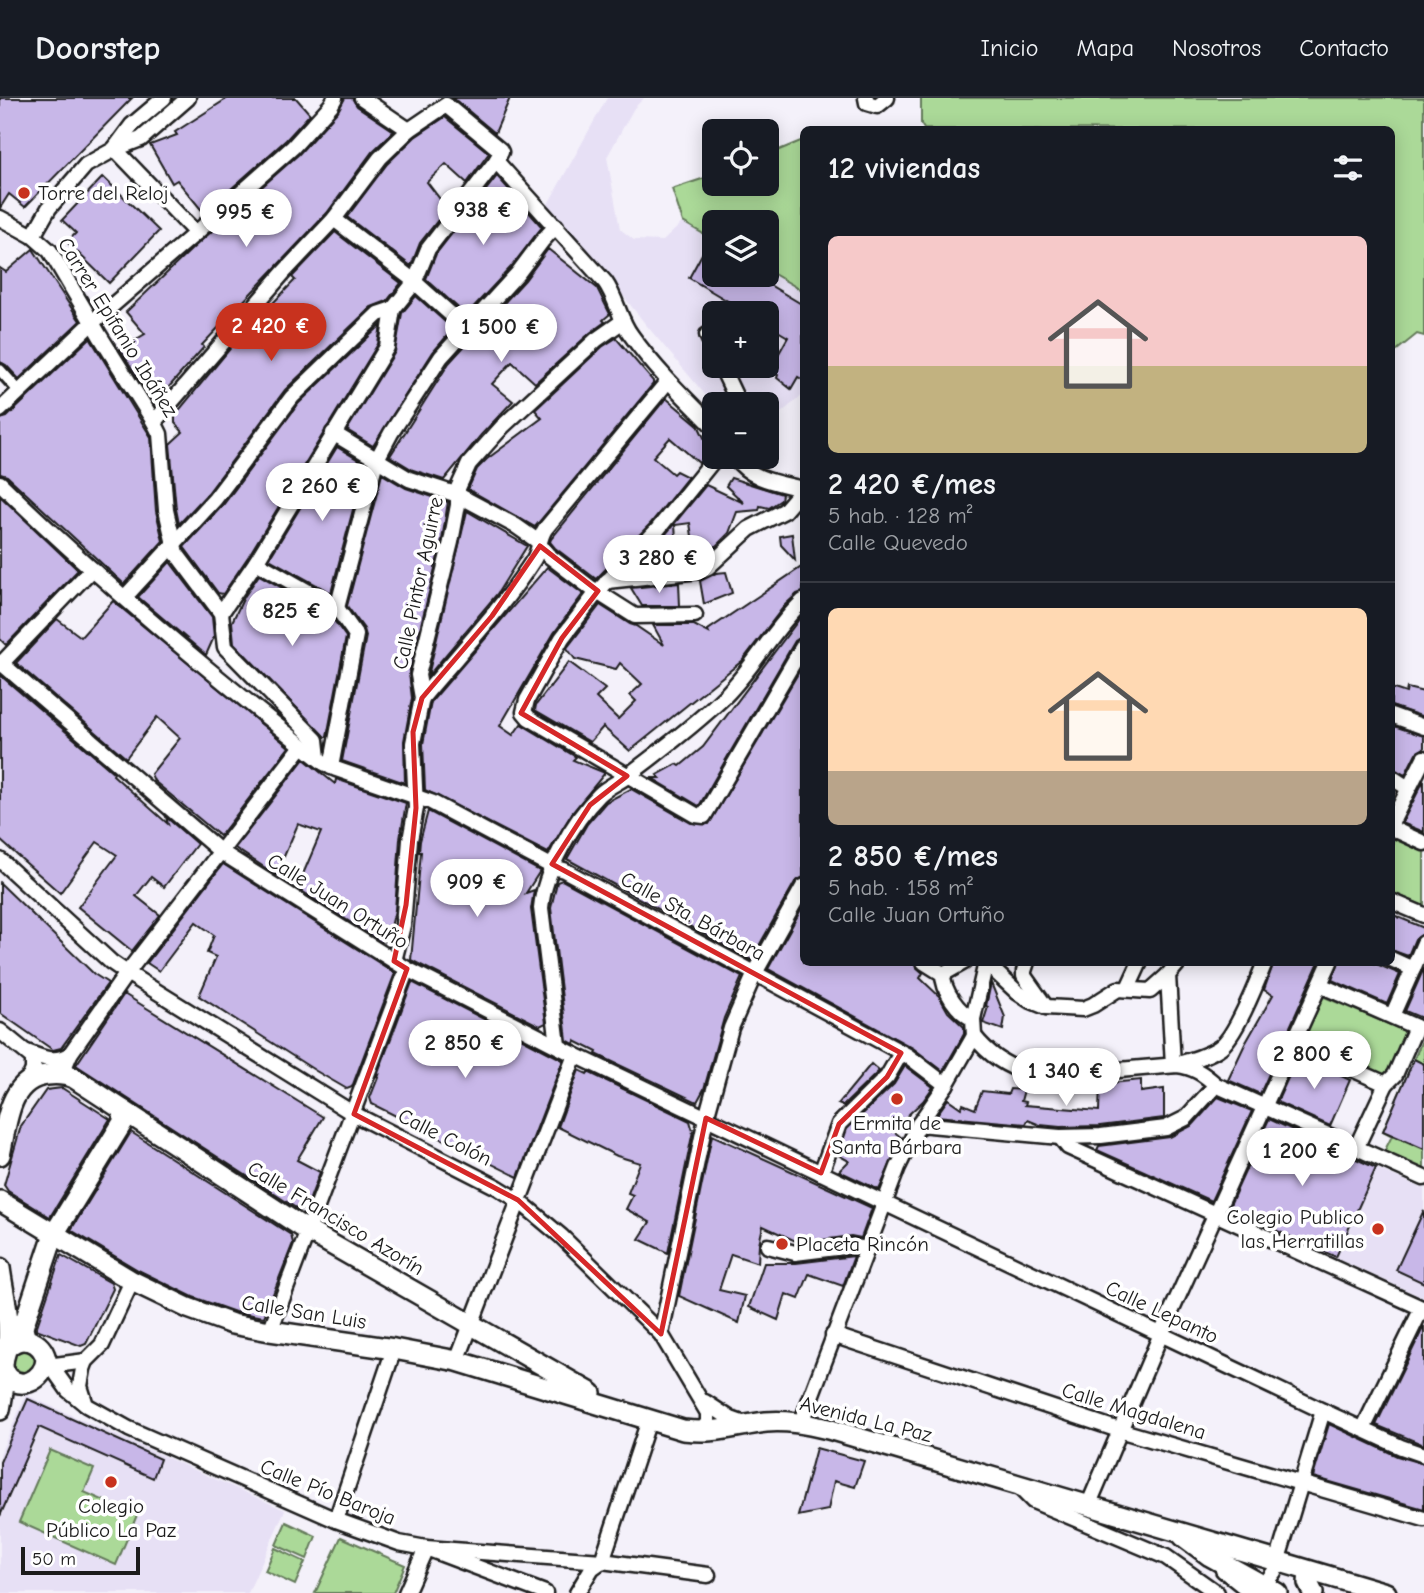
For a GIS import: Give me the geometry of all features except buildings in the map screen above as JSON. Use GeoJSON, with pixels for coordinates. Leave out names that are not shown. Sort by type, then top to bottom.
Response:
{"type":"FeatureCollection","features":[{"type":"Feature","properties":{"kind":"main road"},"geometry":{"type":"LineString","coordinates":[[0,1155],[15,1088],[44,1075],[66,1074]]}},
{"type":"Feature","properties":{"kind":"main road","name":"Calle Francisco Azorín"},"geometry":{"type":"LineString","coordinates":[[66,1074],[308,1231],[623,1411]]}},
{"type":"Feature","properties":{"kind":"main road"},"geometry":{"type":"LineString","coordinates":[[0,1410],[3,1356],[17,1343],[23,1329],[54,1234],[123,1122],[124,1110]]}},
{"type":"Feature","properties":{"kind":"main road","name":"Calle San Luis"},"geometry":{"type":"LineString","coordinates":[[0,1201],[132,1282],[208,1316],[232,1324],[270,1331],[457,1361],[623,1411]]}},
{"type":"Feature","properties":{"kind":"main road"},"geometry":{"type":"LineString","coordinates":[[0,1268],[8,1332],[17,1343],[39,1345],[46,1366],[37,1379],[24,1383],[12,1394],[0,1410]]}},
{"type":"Feature","properties":{"kind":"main road"},"geometry":{"type":"LineString","coordinates":[[3,1370],[18,1382],[24,1383]]}},
{"type":"Feature","properties":{"kind":"main road","name":"Avenida La Paz"},"geometry":{"type":"LineString","coordinates":[[623,1411],[683,1430],[701,1432],[770,1422],[801,1423],[1178,1530],[1386,1593]]}},
{"type":"Feature","properties":{"kind":"main road"},"geometry":{"type":"LineString","coordinates":[[1178,1530],[1210,1556],[1264,1591]]}},
{"type":"Feature","properties":{"kind":"main road"},"geometry":{"type":"LineString","coordinates":[[1309,1571],[1308,1583],[1313,1593]]}},
{"type":"Feature","properties":{"kind":"street"},"geometry":{"type":"LineString","coordinates":[[115,149],[132,125],[164,98]]}},
{"type":"Feature","properties":{"kind":"street"},"geometry":{"type":"LineString","coordinates":[[33,236],[49,208],[86,166],[141,138],[188,98]]}},
{"type":"Feature","properties":{"kind":"street"},"geometry":{"type":"LineString","coordinates":[[0,410],[92,323],[293,147],[335,98]]}},
{"type":"Feature","properties":{"kind":"street"},"geometry":{"type":"LineString","coordinates":[[362,98],[409,130]]}},
{"type":"Feature","properties":{"kind":"street"},"geometry":{"type":"LineString","coordinates":[[866,98],[867,103],[877,106],[887,98]]}},
{"type":"Feature","properties":{"kind":"street"},"geometry":{"type":"LineString","coordinates":[[155,422],[249,312],[334,219],[380,158],[409,130],[446,105],[499,156],[611,290],[629,334],[668,381],[702,415]]}},
{"type":"Feature","properties":{"kind":"street"},"geometry":{"type":"LineString","coordinates":[[115,149],[195,233]]}},
{"type":"Feature","properties":{"kind":"street"},"geometry":{"type":"LineString","coordinates":[[221,613],[256,562],[387,346],[393,309],[414,283],[428,249],[499,156]]}},
{"type":"Feature","properties":{"kind":"street"},"geometry":{"type":"LineString","coordinates":[[334,219],[466,328]]}},
{"type":"Feature","properties":{"kind":"street","name":"Carrer Epifanio Ibáñez"},"geometry":{"type":"LineString","coordinates":[[1,221],[33,236],[50,251],[155,422],[160,434],[166,510],[176,553],[221,613],[225,647],[316,740],[318,758]]}},
{"type":"Feature","properties":{"kind":"street"},"geometry":{"type":"LineString","coordinates":[[337,608],[376,461],[440,357],[556,226]]}},
{"type":"Feature","properties":{"kind":"street"},"geometry":{"type":"LineString","coordinates":[[125,597],[243,464],[292,397],[378,314],[393,309]]}},
{"type":"Feature","properties":{"kind":"street","name":"Calle Pintor Aguirre"},"geometry":{"type":"LineString","coordinates":[[394,961],[406,905],[410,840],[416,808],[413,732],[422,698],[418,676],[451,542],[458,509],[459,484],[469,464],[496,432],[596,340],[623,321]]}},
{"type":"Feature","properties":{"kind":"street"},"geometry":{"type":"LineString","coordinates":[[0,370],[19,391]]}},
{"type":"Feature","properties":{"kind":"street"},"geometry":{"type":"LineString","coordinates":[[422,698],[492,616],[532,561],[545,529],[668,381]]}},
{"type":"Feature","properties":{"kind":"street"},"geometry":{"type":"LineString","coordinates":[[333,433],[409,479],[458,495],[516,526],[548,555],[602,586],[635,616],[695,615]]}},
{"type":"Feature","properties":{"kind":"street"},"geometry":{"type":"LineString","coordinates":[[706,469],[658,529],[602,586],[562,638],[527,700],[524,712],[529,718],[627,776],[696,815],[704,816],[800,651]]}},
{"type":"Feature","properties":{"kind":"street"},"geometry":{"type":"LineString","coordinates":[[746,469],[754,475],[800,488]]}},
{"type":"Feature","properties":{"kind":"street","name":"Calle Sta. Bárbara"},"geometry":{"type":"LineString","coordinates":[[0,483],[202,666],[331,767],[414,796],[463,818],[553,867],[564,870],[901,1053],[946,1085]]}},
{"type":"Feature","properties":{"kind":"street"},"geometry":{"type":"LineString","coordinates":[[602,586],[708,567],[749,529],[784,511],[800,492]]}},
{"type":"Feature","properties":{"kind":"street"},"geometry":{"type":"LineString","coordinates":[[256,562],[337,608],[356,635],[331,767]]}},
{"type":"Feature","properties":{"kind":"street"},"geometry":{"type":"LineString","coordinates":[[1,663],[92,569]]}},
{"type":"Feature","properties":{"kind":"street"},"geometry":{"type":"LineString","coordinates":[[558,1045],[541,908],[543,890],[556,857],[600,793],[627,776],[724,696],[750,669],[800,605]]}},
{"type":"Feature","properties":{"kind":"street","name":"Calle Juan Ortuño"},"geometry":{"type":"LineString","coordinates":[[1,663],[221,852],[407,969],[575,1055],[884,1203]]}},
{"type":"Feature","properties":{"kind":"street"},"geometry":{"type":"LineString","coordinates":[[1395,716],[1424,727]]}},
{"type":"Feature","properties":{"kind":"street"},"geometry":{"type":"LineString","coordinates":[[66,1074],[65,1066],[70,1054],[127,973],[302,746]]}},
{"type":"Feature","properties":{"kind":"street"},"geometry":{"type":"LineString","coordinates":[[1395,817],[1424,758]]}},
{"type":"Feature","properties":{"kind":"street"},"geometry":{"type":"LineString","coordinates":[[1395,780],[1408,788]]}},
{"type":"Feature","properties":{"kind":"street"},"geometry":{"type":"LineString","coordinates":[[1395,828],[1424,843]]}},
{"type":"Feature","properties":{"kind":"street","name":"Calle Colón"},"geometry":{"type":"LineString","coordinates":[[0,860],[111,962],[127,973],[354,1114],[497,1186],[518,1200],[561,1236],[661,1334],[708,1413],[708,1422],[701,1432]]}},
{"type":"Feature","properties":{"kind":"street"},"geometry":{"type":"LineString","coordinates":[[661,1334],[706,1118],[736,1012],[800,892]]}},
{"type":"Feature","properties":{"kind":"street"},"geometry":{"type":"LineString","coordinates":[[1395,903],[1424,915]]}},
{"type":"Feature","properties":{"kind":"street"},"geometry":{"type":"LineString","coordinates":[[1392,1016],[1424,943]]}},
{"type":"Feature","properties":{"kind":"street"},"geometry":{"type":"LineString","coordinates":[[1395,961],[1413,969]]}},
{"type":"Feature","properties":{"kind":"street"},"geometry":{"type":"LineString","coordinates":[[930,966],[943,974],[947,993],[961,1011],[973,1019]]}},
{"type":"Feature","properties":{"kind":"street"},"geometry":{"type":"LineString","coordinates":[[943,974],[957,966]]}},
{"type":"Feature","properties":{"kind":"street"},"geometry":{"type":"LineString","coordinates":[[801,1423],[884,1203],[919,1124],[946,1085],[974,1036],[973,1019],[985,966]]}},
{"type":"Feature","properties":{"kind":"street"},"geometry":{"type":"LineString","coordinates":[[989,966],[1029,1000],[1046,1007],[1067,1009],[1087,1008],[1118,989],[1150,991],[1176,966]]}},
{"type":"Feature","properties":{"kind":"street"},"geometry":{"type":"LineString","coordinates":[[1026,966],[1024,976],[1046,1007]]}},
{"type":"Feature","properties":{"kind":"street"},"geometry":{"type":"LineString","coordinates":[[1128,988],[1138,966]]}},
{"type":"Feature","properties":{"kind":"street"},"geometry":{"type":"LineString","coordinates":[[1175,1065],[1222,1046],[1252,993],[1263,966]]}},
{"type":"Feature","properties":{"kind":"street"},"geometry":{"type":"LineString","coordinates":[[1088,1506],[1161,1334],[1328,966]]}},
{"type":"Feature","properties":{"kind":"street"},"geometry":{"type":"LineString","coordinates":[[270,1331],[407,969]]}},
{"type":"Feature","properties":{"kind":"street"},"geometry":{"type":"LineString","coordinates":[[1168,975],[1175,1065]]}},
{"type":"Feature","properties":{"kind":"street"},"geometry":{"type":"LineString","coordinates":[[1320,985],[1416,1027],[1395,1075],[1386,1084],[1356,1148]]}},
{"type":"Feature","properties":{"kind":"street"},"geometry":{"type":"LineString","coordinates":[[0,1031],[33,1058],[34,1063],[15,1088]]}},
{"type":"Feature","properties":{"kind":"street"},"geometry":{"type":"LineString","coordinates":[[974,1036],[989,1054],[1015,1068],[1036,1075],[1175,1065],[1194,1068],[1216,1086],[1424,1178]]}},
{"type":"Feature","properties":{"kind":"street"},"geometry":{"type":"LineString","coordinates":[[1294,1043],[1386,1084]]}},
{"type":"Feature","properties":{"kind":"street"},"geometry":{"type":"LineString","coordinates":[[27,1052],[54,1060],[63,1059],[70,1054]]}},
{"type":"Feature","properties":{"kind":"street"},"geometry":{"type":"LineString","coordinates":[[821,1173],[839,1124],[887,1077],[901,1053]]}},
{"type":"Feature","properties":{"kind":"street"},"geometry":{"type":"LineString","coordinates":[[457,1361],[575,1055]]}},
{"type":"Feature","properties":{"kind":"street"},"geometry":{"type":"LineString","coordinates":[[919,1124],[1060,1137],[1101,1136],[1172,1126],[1186,1118],[1216,1086]]}},
{"type":"Feature","properties":{"kind":"street"},"geometry":{"type":"LineString","coordinates":[[1060,1137],[1068,1147],[1423,1308],[1363,1429]]}},
{"type":"Feature","properties":{"kind":"street","name":"Calle Lepanto"},"geometry":{"type":"LineString","coordinates":[[884,1203],[1323,1411],[1424,1455]]}},
{"type":"Feature","properties":{"kind":"street"},"geometry":{"type":"LineString","coordinates":[[768,1246],[795,1253],[845,1246],[866,1249]]}},
{"type":"Feature","properties":{"kind":"street"},"geometry":{"type":"LineString","coordinates":[[46,1366],[86,1361],[95,1354],[102,1345],[132,1282]]}},
{"type":"Feature","properties":{"kind":"street","name":"Calle Magdalena"},"geometry":{"type":"LineString","coordinates":[[833,1335],[1119,1430],[1424,1519]]}},
{"type":"Feature","properties":{"kind":"street"},"geometry":{"type":"LineString","coordinates":[[336,1520],[394,1349]]}},
{"type":"Feature","properties":{"kind":"street"},"geometry":{"type":"LineString","coordinates":[[86,1361],[80,1386],[86,1405]]}},
{"type":"Feature","properties":{"kind":"street","name":"Calle Pío Baroja"},"geometry":{"type":"LineString","coordinates":[[46,1366],[86,1405],[129,1429],[336,1520],[399,1543],[426,1548],[602,1561],[708,1575]]}},
{"type":"Feature","properties":{"kind":"street"},"geometry":{"type":"LineString","coordinates":[[701,1399],[721,1414],[749,1425]]}},
{"type":"Feature","properties":{"kind":"street"},"geometry":{"type":"LineString","coordinates":[[1264,1591],[1272,1577],[1323,1411]]}},
{"type":"Feature","properties":{"kind":"street"},"geometry":{"type":"LineString","coordinates":[[577,1593],[593,1568],[602,1561],[649,1420]]}},
{"type":"Feature","properties":{"kind":"street","name":"Avenida La Paz"},"geometry":{"type":"LineString","coordinates":[[1014,1483],[1033,1501],[1166,1557],[1217,1593]]}},
{"type":"Feature","properties":{"kind":"street"},"geometry":{"type":"LineString","coordinates":[[406,1593],[426,1548],[545,1593]]}},
{"type":"Feature","properties":{"kind":"highlighted area"},"geometry":{"type":"Polygon","coordinates":[[[540,546],[598,591],[562,638],[521,713],[627,776],[590,805],[552,864],[901,1053],[887,1077],[839,1124],[821,1173],[706,1118],[661,1334],[518,1200],[354,1114],[407,969],[394,961],[406,905],[416,808],[413,732],[422,698],[492,616],[540,546]]]}},
{"type":"Feature","properties":{"kind":"shaded area"},"geometry":{"type":"Polygon","coordinates":[[[607,98],[644,98],[634,108],[607,157],[620,229],[634,240],[663,241],[683,222],[702,233],[702,287],[779,287],[779,277],[800,290],[800,397],[779,414],[779,392],[703,392],[582,244],[547,206],[607,98]]]}},
{"type":"Feature","properties":{"kind":"shaded area","name":"Colegio Publico las Herratillas"},"geometry":{"type":"Polygon","coordinates":[[[1362,1162],[1424,1189],[1424,1298],[1322,1252],[1362,1162]]]}},
{"type":"Feature","properties":{"kind":"shaded area","name":"Colegio Público La Paz"},"geometry":{"type":"Polygon","coordinates":[[[26,1395],[285,1510],[248,1593],[0,1593],[0,1454],[26,1395]]]}},
{"type":"Feature","properties":{"kind":"green space"},"geometry":{"type":"Polygon","coordinates":[[[921,98],[1424,98],[1424,336],[1417,334],[1395,352],[1395,126],[921,124],[921,98]]]}},
{"type":"Feature","properties":{"kind":"green space"},"geometry":{"type":"Polygon","coordinates":[[[800,141],[800,289],[779,277],[779,210],[702,210],[702,233],[683,222],[672,189],[702,179],[702,196],[779,196],[779,150],[800,141]]]}},
{"type":"Feature","properties":{"kind":"green space"},"geometry":{"type":"Polygon","coordinates":[[[1395,836],[1424,849],[1424,906],[1395,894],[1395,836]]]}},
{"type":"Feature","properties":{"kind":"green space"},"geometry":{"type":"Polygon","coordinates":[[[1322,996],[1407,1032],[1386,1077],[1306,1042],[1304,1036],[1322,996]]]}},
{"type":"Feature","properties":{"kind":"green space"},"geometry":{"type":"Polygon","coordinates":[[[1424,1036],[1424,1170],[1384,1152],[1392,1136],[1383,1131],[1424,1036]]]}},
{"type":"Feature","properties":{"kind":"green space"},"geometry":{"type":"Polygon","coordinates":[[[24,1350],[32,1353],[35,1361],[32,1369],[24,1372],[16,1369],[13,1361],[16,1353],[24,1350]]]}},
{"type":"Feature","properties":{"kind":"green space"},"geometry":{"type":"Polygon","coordinates":[[[50,1450],[94,1469],[84,1492],[137,1515],[116,1565],[19,1522],[50,1450]]]}},
{"type":"Feature","properties":{"kind":"green space"},"geometry":{"type":"Polygon","coordinates":[[[286,1522],[316,1536],[307,1559],[276,1545],[286,1522]]]}},
{"type":"Feature","properties":{"kind":"green space"},"geometry":{"type":"Polygon","coordinates":[[[341,1537],[405,1565],[393,1593],[315,1593],[341,1537]]]}},
{"type":"Feature","properties":{"kind":"green space"},"geometry":{"type":"Polygon","coordinates":[[[275,1548],[305,1562],[295,1585],[265,1571],[275,1548]]]}},
{"type":"Feature","properties":{"kind":"place","name":"Torre del Reloj"},"geometry":{"type":"Point","coordinates":[24,193]}},
{"type":"Feature","properties":{"kind":"place","name":"Ermita de Santa Bárbara"},"geometry":{"type":"Point","coordinates":[897,1099]}},
{"type":"Feature","properties":{"kind":"place","name":"Colegio Publico las Herratillas"},"geometry":{"type":"Point","coordinates":[1378,1229]}},
{"type":"Feature","properties":{"kind":"place","name":"Placeta Rincón"},"geometry":{"type":"Point","coordinates":[782,1244]}},
{"type":"Feature","properties":{"kind":"place","name":"Colegio Público La Paz"},"geometry":{"type":"Point","coordinates":[111,1482]}}]}
